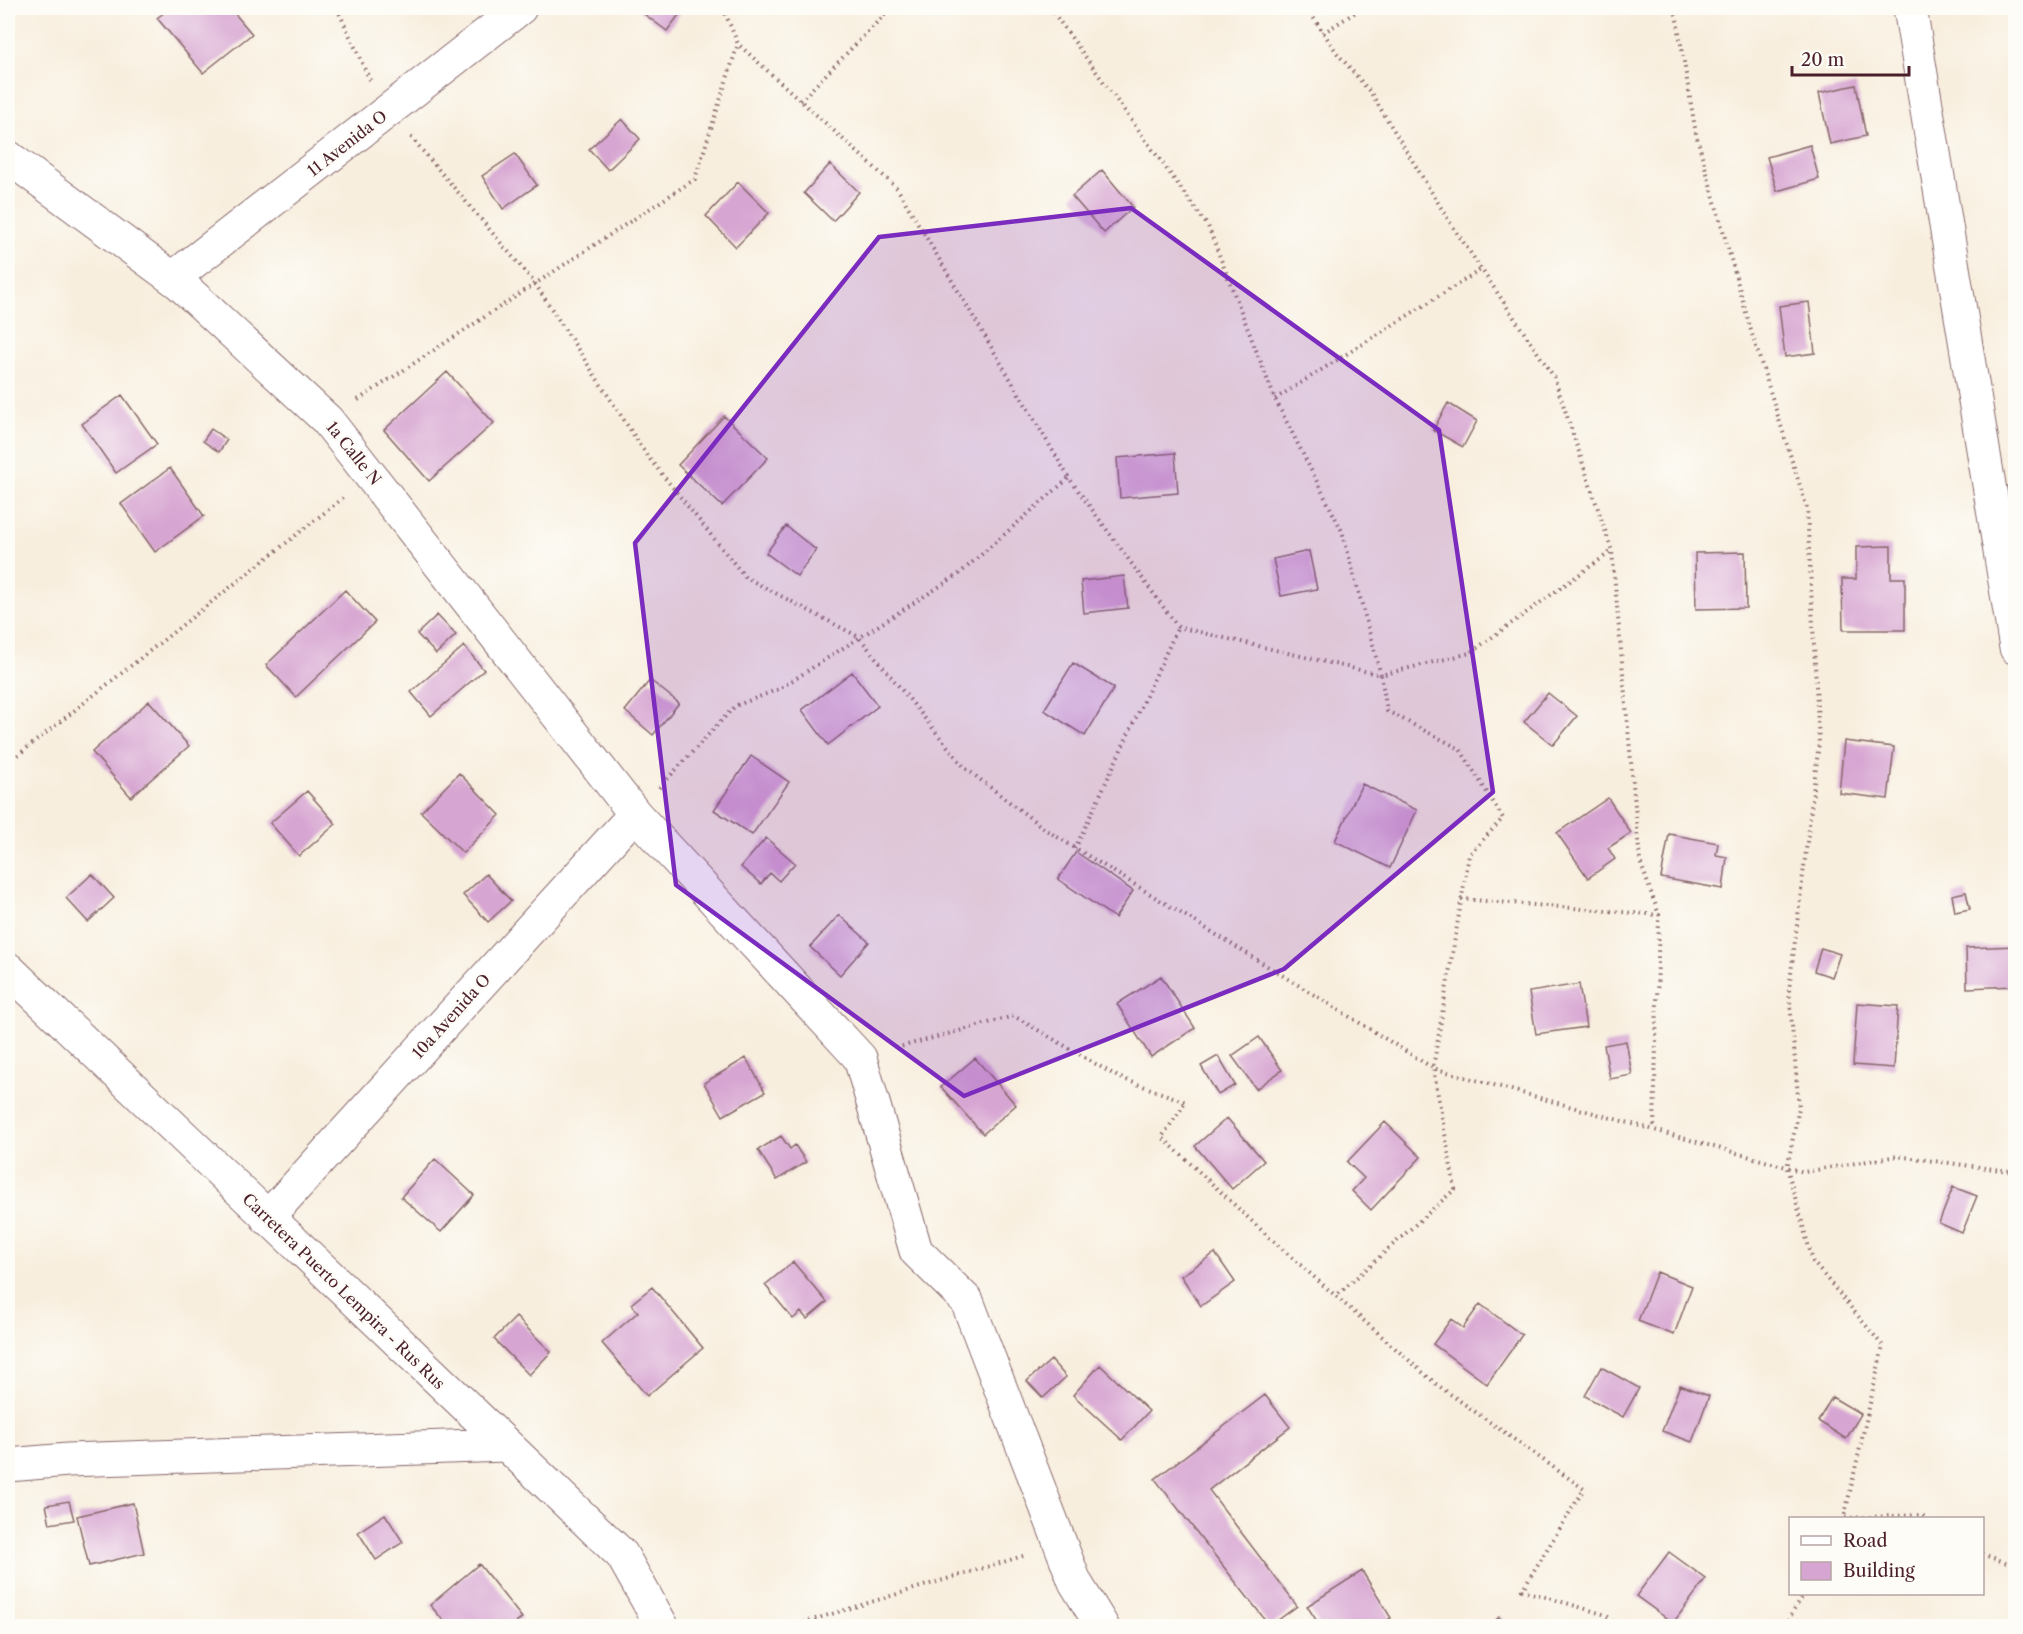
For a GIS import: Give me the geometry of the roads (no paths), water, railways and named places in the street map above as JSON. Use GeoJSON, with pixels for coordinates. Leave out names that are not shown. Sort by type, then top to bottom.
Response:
{"type":"FeatureCollection","features":[{"type":"Feature","properties":{"kind":"street","name":"11 Avenida O"},"geometry":{"type":"LineString","coordinates":[[173,278],[520,8]]}},
{"type":"Feature","properties":{"kind":"street"},"geometry":{"type":"LineString","coordinates":[[1910,8],[2016,648]]}},
{"type":"Feature","properties":{"kind":"street","name":"1a Calle N"},"geometry":{"type":"LineString","coordinates":[[8,157],[173,278],[327,420],[635,814],[860,1058],[916,1251],[967,1302],[1075,1582],[1102,1626]]}},
{"type":"Feature","properties":{"kind":"street","name":"10a Avenida O"},"geometry":{"type":"LineString","coordinates":[[267,1218],[635,814]]}},
{"type":"Feature","properties":{"kind":"street","name":"Carretera Puerto Lempira - Rus Rus"},"geometry":{"type":"LineString","coordinates":[[8,969],[621,1556],[662,1626]]}},
{"type":"Feature","properties":{"kind":"street"},"geometry":{"type":"LineString","coordinates":[[8,1465],[68,1460],[506,1445]]}}]}
